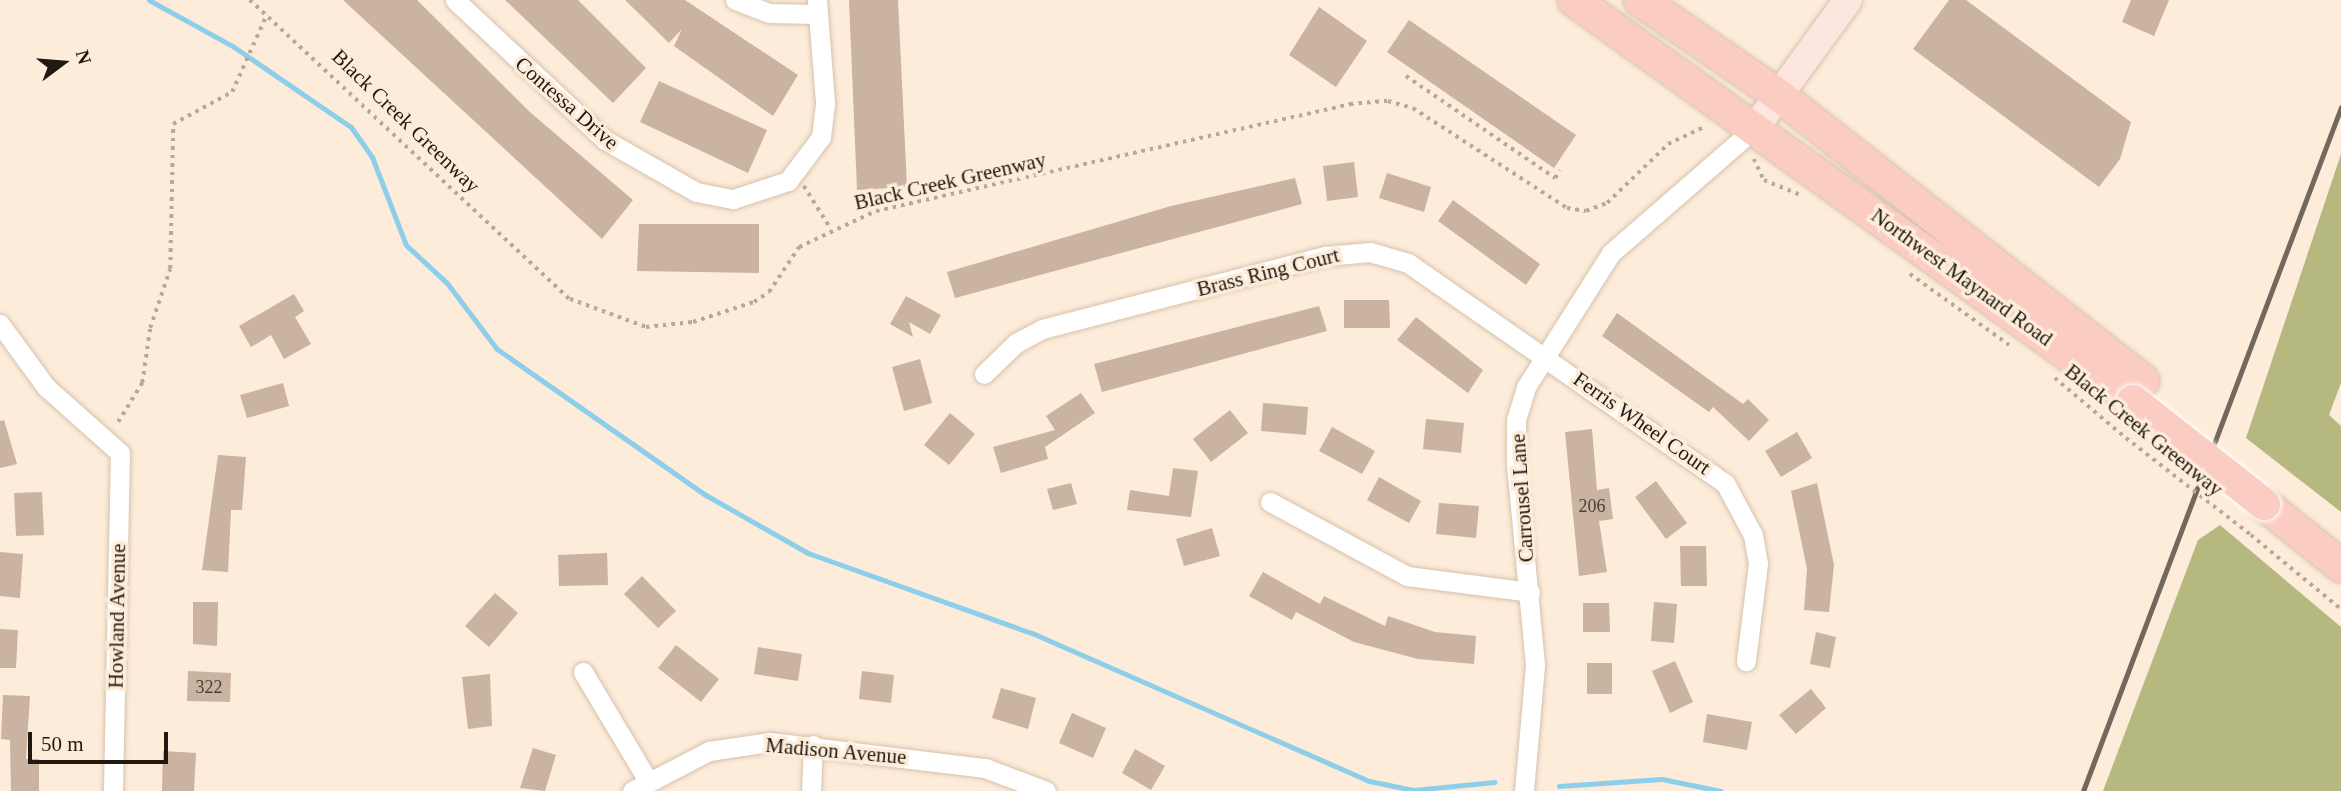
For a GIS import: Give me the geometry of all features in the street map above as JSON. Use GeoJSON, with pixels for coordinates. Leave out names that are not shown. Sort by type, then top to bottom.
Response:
{"type":"FeatureCollection","features":[{"type":"Feature","properties":{"kind":"main road","name":"Northwest Maynard Road"},"geometry":{"type":"LineString","coordinates":[[1574,0],[2138,391]]}},
{"type":"Feature","properties":{"kind":"main road","name":"Northwest Maynard Road"},"geometry":{"type":"LineString","coordinates":[[1640,0],[1781,97],[2267,495],[2341,566]]}},
{"type":"Feature","properties":{"kind":"main road","name":"Northwest Maynard Road"},"geometry":{"type":"LineString","coordinates":[[2267,495],[2341,538]]}},
{"type":"Feature","properties":{"kind":"street","name":"Contessa Drive"},"geometry":{"type":"LineString","coordinates":[[455,0],[605,140],[696,192],[733,199],[788,181],[821,137],[825,102],[817,7]]}},
{"type":"Feature","properties":{"kind":"street"},"geometry":{"type":"LineString","coordinates":[[735,0],[769,13],[817,7]]}},
{"type":"Feature","properties":{"kind":"street"},"geometry":{"type":"LineString","coordinates":[[1755,128],[1781,97],[1848,0]]}},
{"type":"Feature","properties":{"kind":"street","name":"Carrousel Lane"},"geometry":{"type":"LineString","coordinates":[[1524,791],[1535,665],[1516,420],[1543,353],[1611,253],[1755,128]]}},
{"type":"Feature","properties":{"kind":"street","name":"Brass Ring Court"},"geometry":{"type":"LineString","coordinates":[[984,374],[1016,343],[1042,329],[1353,251],[1408,263],[1543,353]]}},
{"type":"Feature","properties":{"kind":"street","name":"Howland Avenue"},"geometry":{"type":"LineString","coordinates":[[0,324],[46,387],[118,447],[120,482],[113,791]]}},
{"type":"Feature","properties":{"kind":"street","name":"Ferris Wheel Court"},"geometry":{"type":"LineString","coordinates":[[1543,353],[1725,483],[1753,535],[1758,564],[1746,661]]}},
{"type":"Feature","properties":{"kind":"street"},"geometry":{"type":"LineString","coordinates":[[1270,502],[1407,576],[1530,592]]}},
{"type":"Feature","properties":{"kind":"street"},"geometry":{"type":"LineString","coordinates":[[583,671],[640,785]]}},
{"type":"Feature","properties":{"kind":"street"},"geometry":{"type":"LineString","coordinates":[[811,791],[813,745]]}},
{"type":"Feature","properties":{"kind":"street","name":"Madison Avenue"},"geometry":{"type":"LineString","coordinates":[[640,785],[728,746],[813,745],[985,768],[1046,791]]}},
{"type":"Feature","properties":{"kind":"path","name":"Black Creek Greenway"},"geometry":{"type":"LineString","coordinates":[[250,0],[268,14],[547,280],[591,310],[646,327],[730,312],[769,292],[799,247],[831,229],[876,211],[1369,101],[1413,108],[1546,195],[1586,212],[1607,203],[1668,144],[1706,126]]}},
{"type":"Feature","properties":{"kind":"path"},"geometry":{"type":"LineString","coordinates":[[118,422],[142,383],[150,328],[170,269],[173,124],[232,92],[268,14]]}},
{"type":"Feature","properties":{"kind":"path"},"geometry":{"type":"LineString","coordinates":[[1406,76],[1555,178],[1560,170]]}},
{"type":"Feature","properties":{"kind":"path"},"geometry":{"type":"LineString","coordinates":[[1755,163],[1763,180],[1807,198]]}},
{"type":"Feature","properties":{"kind":"path"},"geometry":{"type":"LineString","coordinates":[[803,184],[831,229]]}},
{"type":"Feature","properties":{"kind":"path"},"geometry":{"type":"LineString","coordinates":[[1903,267],[2021,353]]}},
{"type":"Feature","properties":{"kind":"path","name":"Black Creek Greenway"},"geometry":{"type":"LineString","coordinates":[[2051,376],[2341,609]]}},
{"type":"Feature","properties":{"kind":"green space"},"geometry":{"type":"Polygon","coordinates":[[[2341,154],[2341,383],[2329,415],[2341,426],[2341,512],[2246,438],[2341,154]]]}},
{"type":"Feature","properties":{"kind":"green space"},"geometry":{"type":"Polygon","coordinates":[[[2220,525],[2341,627],[2341,791],[2103,791],[2198,540],[2220,525]]]}},
{"type":"Feature","properties":{"kind":"building"},"geometry":{"type":"Polygon","coordinates":[[[343,0],[417,0],[531,113],[633,200],[602,239],[343,0]]]}},
{"type":"Feature","properties":{"kind":"building"},"geometry":{"type":"Polygon","coordinates":[[[505,0],[578,0],[646,68],[613,103],[505,0]]]}},
{"type":"Feature","properties":{"kind":"building"},"geometry":{"type":"Polygon","coordinates":[[[625,0],[685,0],[798,75],[773,116],[674,46],[682,29],[669,43],[625,0]]]}},
{"type":"Feature","properties":{"kind":"building"},"geometry":{"type":"Polygon","coordinates":[[[849,0],[898,0],[907,187],[857,190],[849,0]]]}},
{"type":"Feature","properties":{"kind":"building"},"geometry":{"type":"Polygon","coordinates":[[[1949,0],[1966,0],[2131,122],[2120,159],[2099,187],[1913,49],[1949,0]]]}},
{"type":"Feature","properties":{"kind":"building"},"geometry":{"type":"Polygon","coordinates":[[[2131,0],[2169,0],[2154,36],[2122,22],[2131,0]]]}},
{"type":"Feature","properties":{"kind":"building"},"geometry":{"type":"Polygon","coordinates":[[[1319,7],[1367,41],[1336,87],[1289,55],[1319,7]]]}},
{"type":"Feature","properties":{"kind":"building"},"geometry":{"type":"Polygon","coordinates":[[[1409,20],[1576,135],[1554,168],[1387,52],[1409,20]]]}},
{"type":"Feature","properties":{"kind":"building"},"geometry":{"type":"Polygon","coordinates":[[[659,81],[767,130],[748,173],[640,122],[659,81]]]}},
{"type":"Feature","properties":{"kind":"building"},"geometry":{"type":"Polygon","coordinates":[[[1354,162],[1358,197],[1327,201],[1323,166],[1354,162]]]}},
{"type":"Feature","properties":{"kind":"building"},"geometry":{"type":"Polygon","coordinates":[[[1387,173],[1431,187],[1424,212],[1379,198],[1387,173]]]}},
{"type":"Feature","properties":{"kind":"building"},"geometry":{"type":"Polygon","coordinates":[[[1295,178],[1302,204],[955,298],[947,272],[1171,206],[1295,178]]]}},
{"type":"Feature","properties":{"kind":"building"},"geometry":{"type":"Polygon","coordinates":[[[1453,200],[1540,264],[1526,285],[1438,221],[1453,200]]]}},
{"type":"Feature","properties":{"kind":"building"},"geometry":{"type":"Polygon","coordinates":[[[639,224],[759,224],[759,273],[637,271],[639,224]]]}},
{"type":"Feature","properties":{"kind":"building"},"geometry":{"type":"Polygon","coordinates":[[[294,294],[304,311],[295,317],[311,344],[284,359],[271,335],[251,347],[239,326],[294,294]]]}},
{"type":"Feature","properties":{"kind":"building"},"geometry":{"type":"Polygon","coordinates":[[[906,296],[941,315],[930,334],[909,322],[913,337],[890,324],[906,296]]]}},
{"type":"Feature","properties":{"kind":"building"},"geometry":{"type":"Polygon","coordinates":[[[1344,300],[1389,300],[1390,328],[1344,328],[1344,300]]]}},
{"type":"Feature","properties":{"kind":"building"},"geometry":{"type":"Polygon","coordinates":[[[1319,306],[1327,331],[1102,392],[1094,364],[1319,306]]]}},
{"type":"Feature","properties":{"kind":"building"},"geometry":{"type":"Polygon","coordinates":[[[1617,313],[1743,404],[1748,399],[1769,420],[1749,441],[1713,407],[1709,412],[1602,336],[1617,313]]]}},
{"type":"Feature","properties":{"kind":"building"},"geometry":{"type":"Polygon","coordinates":[[[1416,317],[1483,370],[1468,393],[1397,340],[1416,317]]]}},
{"type":"Feature","properties":{"kind":"building"},"geometry":{"type":"Polygon","coordinates":[[[920,359],[932,403],[904,411],[892,367],[920,359]]]}},
{"type":"Feature","properties":{"kind":"building"},"geometry":{"type":"Polygon","coordinates":[[[283,383],[289,406],[247,418],[240,395],[283,383]]]}},
{"type":"Feature","properties":{"kind":"building"},"geometry":{"type":"Polygon","coordinates":[[[1081,393],[1095,413],[1045,447],[1048,459],[1001,473],[993,447],[1055,430],[1046,416],[1081,393]]]}},
{"type":"Feature","properties":{"kind":"building"},"geometry":{"type":"Polygon","coordinates":[[[1263,403],[1308,407],[1306,435],[1261,431],[1263,403]]]}},
{"type":"Feature","properties":{"kind":"building"},"geometry":{"type":"Polygon","coordinates":[[[1230,410],[1248,433],[1211,462],[1193,439],[1230,410]]]}},
{"type":"Feature","properties":{"kind":"building"},"geometry":{"type":"Polygon","coordinates":[[[950,413],[975,434],[949,465],[924,445],[950,413]]]}},
{"type":"Feature","properties":{"kind":"building"},"geometry":{"type":"Polygon","coordinates":[[[1426,419],[1464,423],[1461,453],[1423,449],[1426,419]]]}},
{"type":"Feature","properties":{"kind":"building"},"geometry":{"type":"Polygon","coordinates":[[[4,420],[17,464],[0,468],[0,421],[4,420]]]}},
{"type":"Feature","properties":{"kind":"building"},"geometry":{"type":"Polygon","coordinates":[[[1332,427],[1375,451],[1362,474],[1319,451],[1332,427]]]}},
{"type":"Feature","properties":{"kind":"building"},"geometry":{"type":"Polygon","coordinates":[[[1592,429],[1597,490],[1609,488],[1613,519],[1599,521],[1607,572],[1579,576],[1565,432],[1592,429]]]}},
{"type":"Feature","properties":{"kind":"building"},"geometry":{"type":"Polygon","coordinates":[[[1797,432],[1812,458],[1781,477],[1765,451],[1797,432]]]}},
{"type":"Feature","properties":{"kind":"building"},"geometry":{"type":"Polygon","coordinates":[[[218,455],[246,457],[242,510],[231,510],[228,572],[202,570],[218,455]]]}},
{"type":"Feature","properties":{"kind":"building"},"geometry":{"type":"Polygon","coordinates":[[[1173,468],[1198,471],[1191,517],[1127,510],[1130,490],[1169,496],[1173,468]]]}},
{"type":"Feature","properties":{"kind":"building"},"geometry":{"type":"Polygon","coordinates":[[[1379,477],[1421,501],[1409,523],[1367,500],[1379,477]]]}},
{"type":"Feature","properties":{"kind":"building"},"geometry":{"type":"Polygon","coordinates":[[[1656,481],[1687,523],[1666,539],[1635,497],[1656,481]]]}},
{"type":"Feature","properties":{"kind":"building"},"geometry":{"type":"Polygon","coordinates":[[[1071,483],[1077,504],[1053,510],[1047,489],[1071,483]]]}},
{"type":"Feature","properties":{"kind":"building"},"geometry":{"type":"Polygon","coordinates":[[[1817,483],[1834,565],[1829,612],[1804,610],[1807,569],[1791,491],[1817,483]]]}},
{"type":"Feature","properties":{"kind":"building"},"geometry":{"type":"Polygon","coordinates":[[[42,492],[44,535],[16,536],[14,493],[42,492]]]}},
{"type":"Feature","properties":{"kind":"building"},"geometry":{"type":"Polygon","coordinates":[[[1439,503],[1479,506],[1476,538],[1436,534],[1439,503]]]}},
{"type":"Feature","properties":{"kind":"building"},"geometry":{"type":"Polygon","coordinates":[[[1212,528],[1220,556],[1184,566],[1176,539],[1212,528]]]}},
{"type":"Feature","properties":{"kind":"building"},"geometry":{"type":"Polygon","coordinates":[[[1680,546],[1706,546],[1707,586],[1681,586],[1680,546]]]}},
{"type":"Feature","properties":{"kind":"building"},"geometry":{"type":"Polygon","coordinates":[[[0,552],[23,554],[20,598],[0,596],[0,552]]]}},
{"type":"Feature","properties":{"kind":"building"},"geometry":{"type":"Polygon","coordinates":[[[607,553],[608,585],[559,586],[558,555],[607,553]]]}},
{"type":"Feature","properties":{"kind":"building"},"geometry":{"type":"Polygon","coordinates":[[[1263,572],[1320,604],[1324,596],[1385,626],[1388,616],[1435,632],[1476,636],[1474,664],[1418,659],[1354,642],[1296,612],[1292,620],[1249,596],[1263,572]]]}},
{"type":"Feature","properties":{"kind":"building"},"geometry":{"type":"Polygon","coordinates":[[[642,576],[676,611],[658,628],[624,594],[642,576]]]}},
{"type":"Feature","properties":{"kind":"building"},"geometry":{"type":"Polygon","coordinates":[[[495,593],[518,613],[489,647],[465,626],[495,593]]]}},
{"type":"Feature","properties":{"kind":"building"},"geometry":{"type":"Polygon","coordinates":[[[193,602],[218,602],[217,646],[193,644],[193,602]]]}},
{"type":"Feature","properties":{"kind":"building"},"geometry":{"type":"Polygon","coordinates":[[[1654,602],[1677,604],[1674,643],[1651,641],[1654,602]]]}},
{"type":"Feature","properties":{"kind":"building"},"geometry":{"type":"Polygon","coordinates":[[[1583,603],[1609,603],[1610,632],[1583,632],[1583,603]]]}},
{"type":"Feature","properties":{"kind":"building"},"geometry":{"type":"Polygon","coordinates":[[[0,629],[18,630],[16,668],[0,668],[0,629]]]}},
{"type":"Feature","properties":{"kind":"building"},"geometry":{"type":"Polygon","coordinates":[[[1816,632],[1836,637],[1830,668],[1810,664],[1816,632]]]}},
{"type":"Feature","properties":{"kind":"building"},"geometry":{"type":"Polygon","coordinates":[[[676,645],[719,679],[701,702],[658,668],[676,645]]]}},
{"type":"Feature","properties":{"kind":"building"},"geometry":{"type":"Polygon","coordinates":[[[758,647],[802,654],[798,681],[754,674],[758,647]]]}},
{"type":"Feature","properties":{"kind":"building"},"geometry":{"type":"Polygon","coordinates":[[[1675,661],[1693,702],[1670,713],[1652,671],[1675,661]]]}},
{"type":"Feature","properties":{"kind":"building"},"geometry":{"type":"Polygon","coordinates":[[[1587,663],[1612,663],[1612,694],[1587,694],[1587,663]]]}},
{"type":"Feature","properties":{"kind":"building"},"geometry":{"type":"Polygon","coordinates":[[[188,671],[231,673],[230,702],[187,701],[188,671]]]}},
{"type":"Feature","properties":{"kind":"building"},"geometry":{"type":"Polygon","coordinates":[[[862,671],[894,675],[891,703],[859,699],[862,671]]]}},
{"type":"Feature","properties":{"kind":"building"},"geometry":{"type":"Polygon","coordinates":[[[490,674],[492,726],[468,729],[462,677],[490,674]]]}},
{"type":"Feature","properties":{"kind":"building"},"geometry":{"type":"Polygon","coordinates":[[[1001,688],[1036,698],[1028,729],[992,718],[1001,688]]]}},
{"type":"Feature","properties":{"kind":"building"},"geometry":{"type":"Polygon","coordinates":[[[1811,689],[1826,708],[1796,734],[1779,715],[1811,689]]]}},
{"type":"Feature","properties":{"kind":"building"},"geometry":{"type":"Polygon","coordinates":[[[3,695],[30,696],[26,759],[39,759],[39,791],[11,791],[10,740],[1,739],[3,695]]]}},
{"type":"Feature","properties":{"kind":"building"},"geometry":{"type":"Polygon","coordinates":[[[1072,713],[1106,728],[1093,758],[1059,743],[1072,713]]]}},
{"type":"Feature","properties":{"kind":"building"},"geometry":{"type":"Polygon","coordinates":[[[1707,714],[1752,722],[1747,750],[1703,742],[1707,714]]]}},
{"type":"Feature","properties":{"kind":"building"},"geometry":{"type":"Polygon","coordinates":[[[533,748],[556,755],[545,791],[520,788],[533,748]]]}},
{"type":"Feature","properties":{"kind":"building"},"geometry":{"type":"Polygon","coordinates":[[[1135,749],[1165,766],[1151,790],[1122,773],[1135,749]]]}},
{"type":"Feature","properties":{"kind":"building"},"geometry":{"type":"Polygon","coordinates":[[[163,751],[196,753],[194,791],[162,791],[163,751]]]}},
{"type":"Feature","properties":{"kind":"waterway"},"geometry":{"type":"LineString","coordinates":[[149,0],[234,47],[351,127],[372,157],[406,245],[447,283],[497,349],[704,494],[808,553],[1032,633],[1369,781],[1413,790],[1495,782]]}},
{"type":"Feature","properties":{"kind":"waterway"},"geometry":{"type":"LineString","coordinates":[[1559,786],[1662,779],[1721,791]]}},
{"type":"Feature","properties":{"kind":"railway"},"geometry":{"type":"LineString","coordinates":[[2083,791],[2341,107]]}}]}
